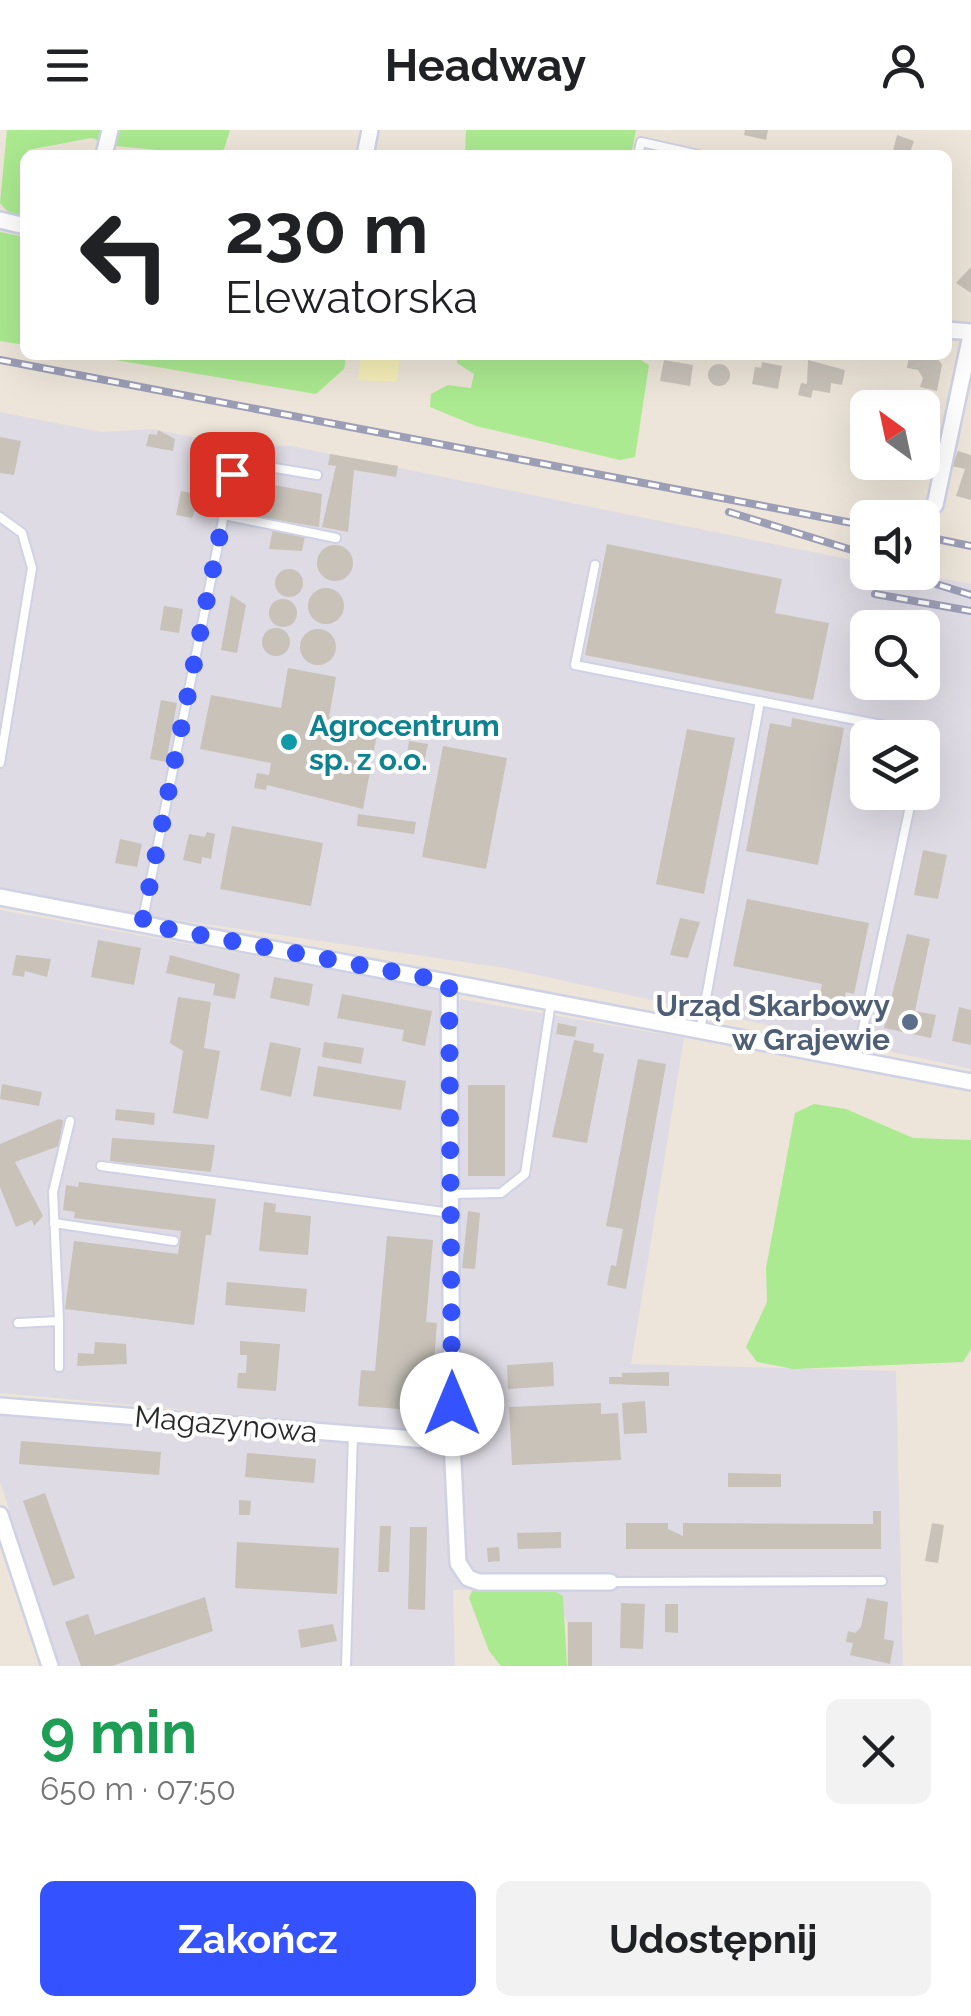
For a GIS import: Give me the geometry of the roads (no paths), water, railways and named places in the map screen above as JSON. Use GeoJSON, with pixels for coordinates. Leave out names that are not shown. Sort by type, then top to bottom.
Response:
{"type":"FeatureCollection","features":[{"type":"Feature","properties":{"kind":"street"},"geometry":{"type":"LineString","coordinates":[[936,500],[971,333]]}},
{"type":"Feature","properties":{"kind":"street"},"geometry":{"type":"LineString","coordinates":[[0,896],[971,1082]]}},
{"type":"Feature","properties":{"kind":"street"},"geometry":{"type":"LineString","coordinates":[[449,982],[452,1442],[457,1555],[468,1578],[478,1582],[610,1582]]}},
{"type":"Feature","properties":{"kind":"street","name":"Magazynowa"},"geometry":{"type":"LineString","coordinates":[[0,1406],[452,1442]]}},
{"type":"Feature","properties":{"kind":"street"},"geometry":{"type":"LineString","coordinates":[[0,1515],[50,1666]]}},
{"type":"Feature","properties":{"kind":"lane"},"geometry":{"type":"LineString","coordinates":[[639,150],[641,142],[677,150]]}},
{"type":"Feature","properties":{"kind":"lane"},"geometry":{"type":"LineString","coordinates":[[142,924],[231,478],[244,465],[317,475]]}},
{"type":"Feature","properties":{"kind":"lane"},"geometry":{"type":"LineString","coordinates":[[224,516],[336,538]]}},
{"type":"Feature","properties":{"kind":"lane"},"geometry":{"type":"LineString","coordinates":[[0,517],[22,533],[32,568],[0,764]]}},
{"type":"Feature","properties":{"kind":"lane"},"geometry":{"type":"LineString","coordinates":[[595,565],[574,665],[857,720]]}},
{"type":"Feature","properties":{"kind":"lane"},"geometry":{"type":"LineString","coordinates":[[700,1031],[760,701]]}},
{"type":"Feature","properties":{"kind":"lane"},"geometry":{"type":"LineString","coordinates":[[856,1061],[908,810]]}},
{"type":"Feature","properties":{"kind":"lane"},"geometry":{"type":"LineString","coordinates":[[451,1194],[502,1194],[525,1174],[551,1002]]}},
{"type":"Feature","properties":{"kind":"lane"},"geometry":{"type":"LineString","coordinates":[[58,1367],[53,1192],[70,1120]]}},
{"type":"Feature","properties":{"kind":"lane"},"geometry":{"type":"LineString","coordinates":[[102,1166],[451,1213]]}},
{"type":"Feature","properties":{"kind":"lane"},"geometry":{"type":"LineString","coordinates":[[54,1223],[174,1241]]}},
{"type":"Feature","properties":{"kind":"lane"},"geometry":{"type":"LineString","coordinates":[[18,1323],[59,1321]]}},
{"type":"Feature","properties":{"kind":"lane"},"geometry":{"type":"LineString","coordinates":[[346,1666],[352,1434]]}},
{"type":"Feature","properties":{"kind":"lane"},"geometry":{"type":"LineString","coordinates":[[610,1582],[882,1581]]}},
{"type":"Feature","properties":{"kind":"railway"},"geometry":{"type":"LineString","coordinates":[[0,360],[850,523]]}},
{"type":"Feature","properties":{"kind":"railway"},"geometry":{"type":"LineString","coordinates":[[729,512],[850,549]]}},
{"type":"Feature","properties":{"kind":"railway"},"geometry":{"type":"LineString","coordinates":[[940,540],[971,546]]}},
{"type":"Feature","properties":{"kind":"railway"},"geometry":{"type":"LineString","coordinates":[[940,585],[971,595]]}},
{"type":"Feature","properties":{"kind":"railway"},"geometry":{"type":"LineString","coordinates":[[875,594],[971,611]]}},
{"type":"Feature","properties":{"kind":"place","name":"Agrocentrum sp. z o.o."},"geometry":{"type":"Point","coordinates":[289,742]}},
{"type":"Feature","properties":{"kind":"place","name":"Urząd Skarbowy w Grajewie"},"geometry":{"type":"Point","coordinates":[910,1022]}}]}
